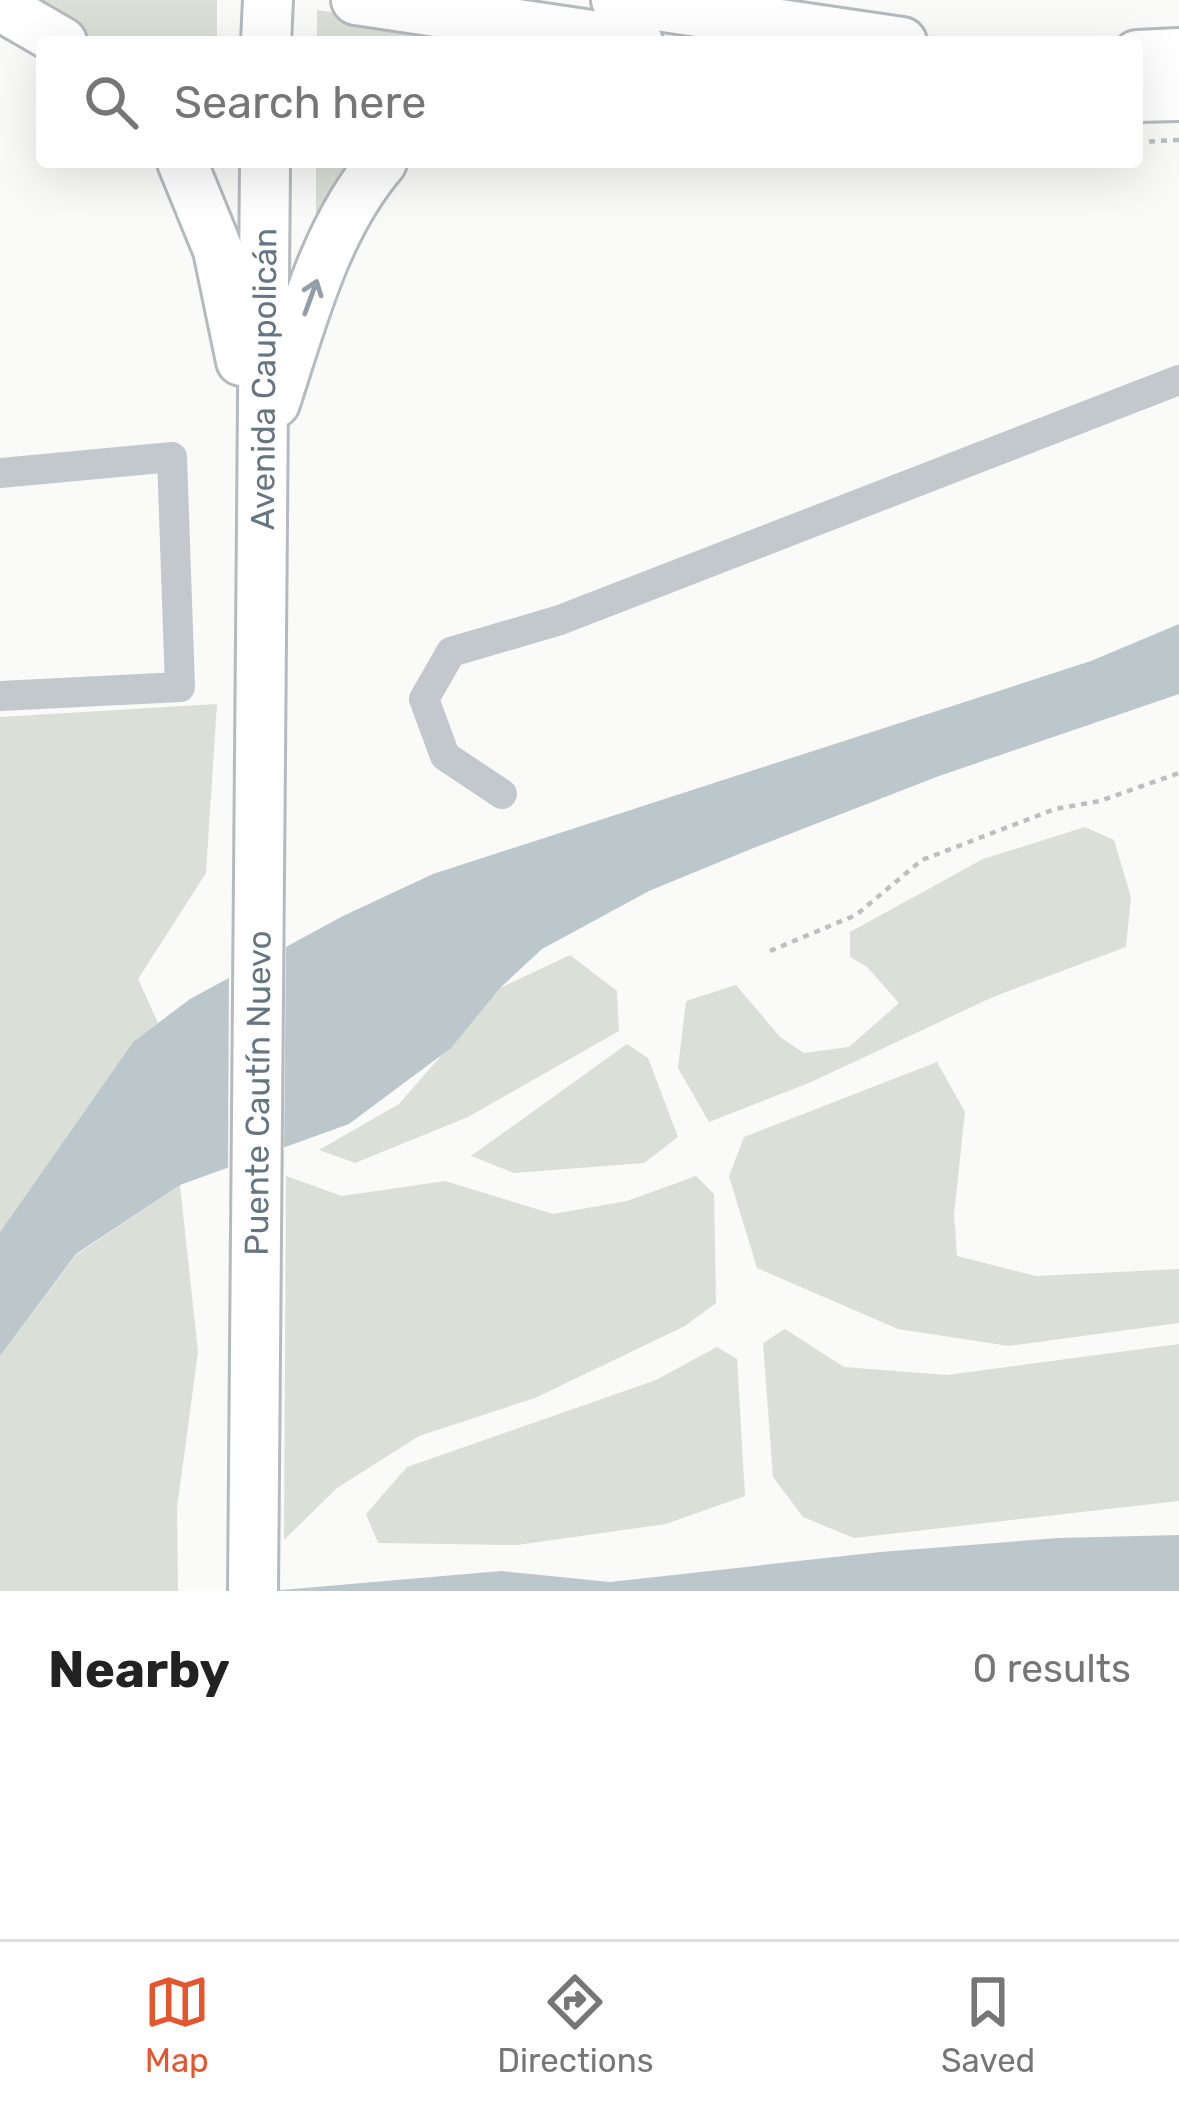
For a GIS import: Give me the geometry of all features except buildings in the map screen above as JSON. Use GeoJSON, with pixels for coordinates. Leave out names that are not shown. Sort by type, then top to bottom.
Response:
{"type":"FeatureCollection","features":[{"type":"Feature","properties":{"kind":"main road"},"geometry":{"type":"LineString","coordinates":[[266,36],[268,0]]}},
{"type":"Feature","properties":{"kind":"main road"},"geometry":{"type":"LineString","coordinates":[[356,0],[598,36]]}},
{"type":"Feature","properties":{"kind":"main road"},"geometry":{"type":"LineString","coordinates":[[616,0],[864,36]]}},
{"type":"Feature","properties":{"kind":"main road"},"geometry":{"type":"LineString","coordinates":[[711,0],[763,20]]}},
{"type":"Feature","properties":{"kind":"main road"},"geometry":{"type":"LineString","coordinates":[[0,6],[52,36]]}},
{"type":"Feature","properties":{"kind":"main road"},"geometry":{"type":"LineString","coordinates":[[1143,56],[1179,53]]}},
{"type":"Feature","properties":{"kind":"main road"},"geometry":{"type":"LineString","coordinates":[[1143,97],[1179,97]]}},
{"type":"Feature","properties":{"kind":"main road"},"geometry":{"type":"LineString","coordinates":[[184,168],[218,250],[261,448]]}},
{"type":"Feature","properties":{"kind":"main road","name":"Avenida Caupolicán"},"geometry":{"type":"LineString","coordinates":[[260,596],[265,168]]}},
{"type":"Feature","properties":{"kind":"main road"},"geometry":{"type":"LineString","coordinates":[[261,448],[332,242],[378,168]]}},
{"type":"Feature","properties":{"kind":"main road","name":"Puente Cautín Nuevo"},"geometry":{"type":"LineString","coordinates":[[253,1591],[260,596]]}},
{"type":"Feature","properties":{"kind":"street"},"geometry":{"type":"LineString","coordinates":[[502,794],[445,756],[424,699],[452,652],[582,612],[1179,380]]}},
{"type":"Feature","properties":{"kind":"street"},"geometry":{"type":"LineString","coordinates":[[0,473],[172,457],[180,686],[0,696]]}},
{"type":"Feature","properties":{"kind":"path"},"geometry":{"type":"LineString","coordinates":[[1143,142],[1179,140]]}},
{"type":"Feature","properties":{"kind":"path"},"geometry":{"type":"LineString","coordinates":[[770,951],[856,915],[922,860],[1054,809],[1100,801],[1179,772]]}},
{"type":"Feature","properties":{"kind":"shaded area"},"geometry":{"type":"Polygon","coordinates":[[[13,0],[217,0],[217,36],[75,36],[13,0]]]}},
{"type":"Feature","properties":{"kind":"shaded area"},"geometry":{"type":"Polygon","coordinates":[[[317,10],[506,36],[317,36],[317,10]]]}},
{"type":"Feature","properties":{"kind":"shaded area"},"geometry":{"type":"Polygon","coordinates":[[[316,168],[360,168],[316,237],[316,168]]]}},
{"type":"Feature","properties":{"kind":"shaded area"},"geometry":{"type":"Polygon","coordinates":[[[1179,624],[1179,694],[939,776],[751,849],[649,891],[542,949],[500,988],[451,1048],[349,1124],[180,1185],[76,1254],[0,1356],[0,1232],[133,1042],[190,999],[343,916],[433,874],[1091,661],[1179,624]]]}},
{"type":"Feature","properties":{"kind":"shaded area"},"geometry":{"type":"Polygon","coordinates":[[[217,704],[206,873],[138,979],[158,1023],[133,1042],[0,1232],[0,717],[217,704]]]}},
{"type":"Feature","properties":{"kind":"shaded area"},"geometry":{"type":"Polygon","coordinates":[[[1085,827],[1114,840],[1131,897],[1126,947],[993,997],[809,1083],[709,1122],[678,1068],[686,1001],[736,985],[780,1037],[804,1053],[849,1047],[899,1003],[867,967],[850,957],[850,932],[983,859],[1085,827]]]}},
{"type":"Feature","properties":{"kind":"shaded area"},"geometry":{"type":"Polygon","coordinates":[[[570,955],[617,991],[619,1031],[468,1117],[355,1163],[319,1150],[399,1104],[500,988],[570,955]]]}},
{"type":"Feature","properties":{"kind":"shaded area"},"geometry":{"type":"Polygon","coordinates":[[[627,1044],[648,1058],[678,1137],[644,1163],[514,1173],[471,1156],[627,1044]]]}},
{"type":"Feature","properties":{"kind":"shaded area"},"geometry":{"type":"Polygon","coordinates":[[[937,1062],[965,1112],[954,1215],[957,1256],[1036,1276],[1179,1269],[1179,1323],[1009,1346],[898,1329],[757,1268],[729,1176],[744,1137],[937,1062]]]}},
{"type":"Feature","properties":{"kind":"shaded area"},"geometry":{"type":"Polygon","coordinates":[[[286,1176],[342,1196],[445,1181],[553,1214],[627,1201],[696,1176],[714,1194],[716,1303],[685,1326],[535,1398],[419,1436],[337,1488],[284,1540],[286,1176]]]}},
{"type":"Feature","properties":{"kind":"shaded area"},"geometry":{"type":"Polygon","coordinates":[[[180,1185],[198,1352],[177,1508],[178,1591],[0,1591],[0,1356],[76,1255],[180,1185]]]}},
{"type":"Feature","properties":{"kind":"shaded area"},"geometry":{"type":"Polygon","coordinates":[[[785,1329],[844,1367],[947,1375],[1179,1344],[1179,1501],[854,1538],[803,1517],[773,1477],[763,1343],[785,1329]]]}},
{"type":"Feature","properties":{"kind":"shaded area"},"geometry":{"type":"Polygon","coordinates":[[[717,1347],[737,1359],[745,1496],[666,1524],[517,1545],[378,1543],[366,1514],[407,1467],[656,1380],[717,1347]]]}},
{"type":"Feature","properties":{"kind":"shaded area"},"geometry":{"type":"Polygon","coordinates":[[[1179,1535],[1179,1591],[270,1591],[501,1571],[610,1582],[880,1552],[1058,1538],[1179,1535]]]}},
{"type":"Feature","properties":{"kind":"pier"},"geometry":{"type":"Polygon","coordinates":[[[286,940],[284,1154],[228,1174],[229,971],[286,940]]]}}]}
